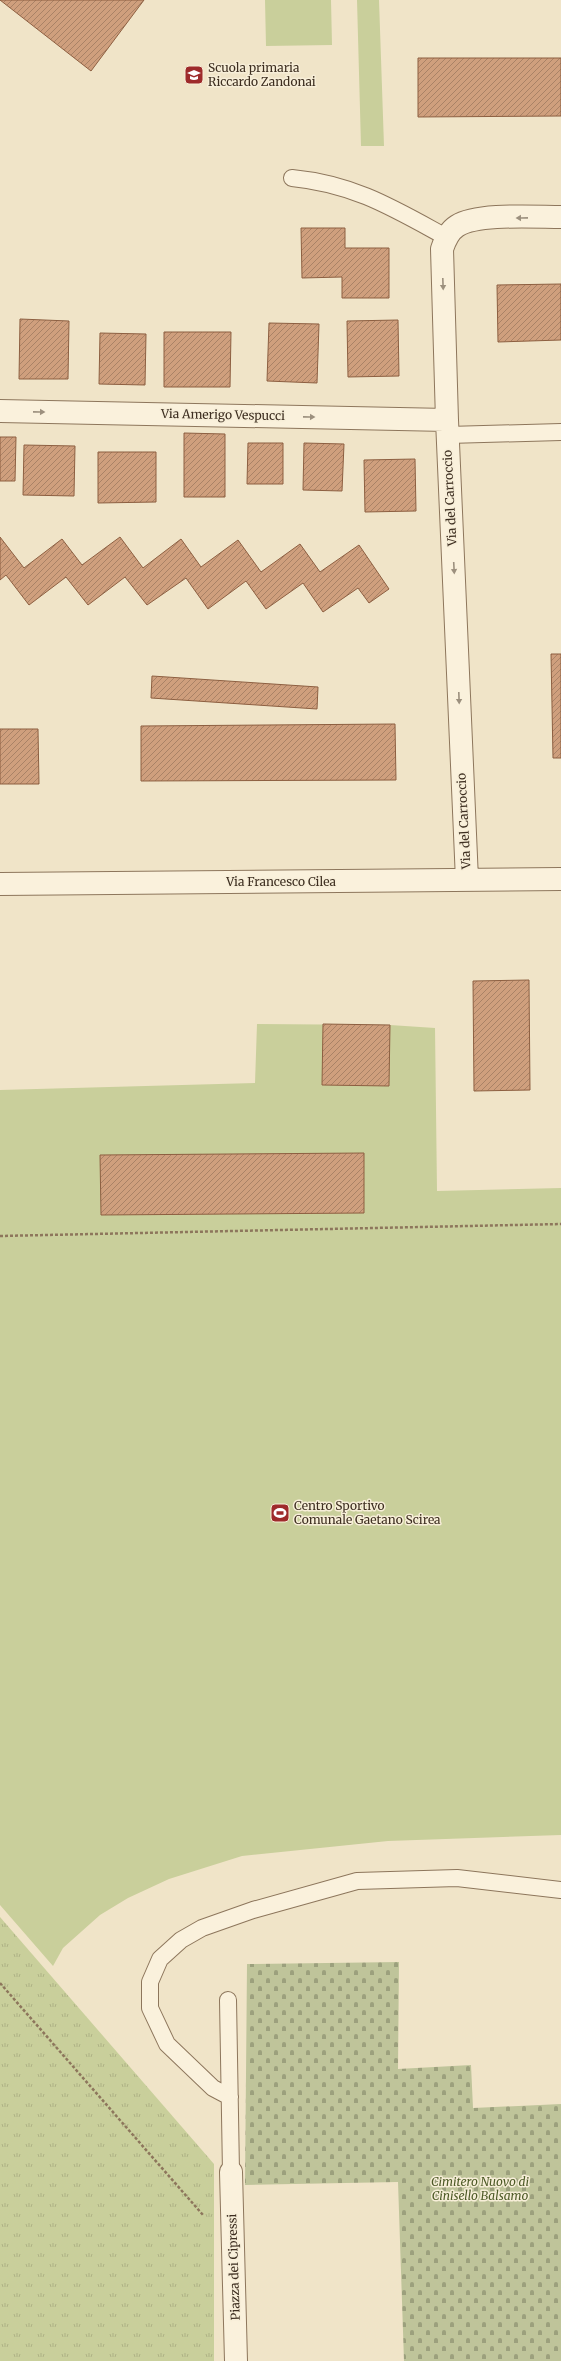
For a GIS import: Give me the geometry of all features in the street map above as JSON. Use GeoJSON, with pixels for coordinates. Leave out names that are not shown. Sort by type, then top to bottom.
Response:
{"type":"FeatureCollection","features":[{"type":"Feature","properties":{"kind":"street"},"geometry":{"type":"LineString","coordinates":[[446,237],[456,226],[473,219],[561,217]]}},
{"type":"Feature","properties":{"kind":"street","name":"Via del Carroccio"},"geometry":{"type":"LineString","coordinates":[[446,237],[442,249],[447,427],[467,880]]}},
{"type":"Feature","properties":{"kind":"street","name":"Via Amerigo Vespucci"},"geometry":{"type":"LineString","coordinates":[[0,411],[447,427]]}},
{"type":"Feature","properties":{"kind":"street","name":"Via Francesco Cilea"},"geometry":{"type":"LineString","coordinates":[[0,884],[561,879]]}},
{"type":"Feature","properties":{"kind":"street","name":"Piazza dei Cipressi"},"geometry":{"type":"LineString","coordinates":[[231,2172],[236,2361]]}},
{"type":"Feature","properties":{"kind":"lane"},"geometry":{"type":"LineString","coordinates":[[292,178],[322,181],[351,189],[384,203],[446,237]]}},
{"type":"Feature","properties":{"kind":"lane"},"geometry":{"type":"LineString","coordinates":[[447,427],[561,432]]}},
{"type":"Feature","properties":{"kind":"lane"},"geometry":{"type":"LineString","coordinates":[[230,2097],[213,2088],[167,2044],[150,2008],[150,1982],[160,1959],[181,1940],[202,1928],[253,1910],[357,1881],[457,1878],[561,1890]]}},
{"type":"Feature","properties":{"kind":"lane"},"geometry":{"type":"LineString","coordinates":[[228,2000],[231,2172]]}},
{"type":"Feature","properties":{"kind":"path"},"geometry":{"type":"LineString","coordinates":[[0,1236],[561,1224]]}},
{"type":"Feature","properties":{"kind":"path"},"geometry":{"type":"LineString","coordinates":[[0,1983],[233,2248]]}},
{"type":"Feature","properties":{"kind":"green space"},"geometry":{"type":"Polygon","coordinates":[[[265,0],[331,0],[332,45],[266,46],[265,0]]]}},
{"type":"Feature","properties":{"kind":"green space"},"geometry":{"type":"Polygon","coordinates":[[[357,0],[379,0],[384,146],[361,146],[357,0]]]}},
{"type":"Feature","properties":{"kind":"green space","name":"Centro Sportivo Comunale Gaetano Scirea"},"geometry":{"type":"Polygon","coordinates":[[[257,1024],[390,1025],[435,1028],[437,1191],[561,1188],[561,1835],[388,1841],[242,1856],[169,1879],[128,1898],[100,1915],[63,1948],[53,1966],[0,1905],[0,1090],[255,1083],[257,1024]]]}},
{"type":"Feature","properties":{"kind":"green space"},"geometry":{"type":"Polygon","coordinates":[[[0,1917],[214,2164],[214,2361],[0,2361],[0,1917]]]}},
{"type":"Feature","properties":{"kind":"green space","name":"Cimitero Nuovo di Cinisello Balsamo"},"geometry":{"type":"Polygon","coordinates":[[[399,1962],[398,2069],[471,2065],[473,2108],[561,2104],[561,2361],[404,2361],[398,2182],[245,2185],[247,1964],[399,1962]]]}},
{"type":"Feature","properties":{"kind":"building"},"geometry":{"type":"Polygon","coordinates":[[[0,0],[144,0],[91,71],[0,0]]]}},
{"type":"Feature","properties":{"kind":"building"},"geometry":{"type":"Polygon","coordinates":[[[418,58],[561,58],[561,116],[418,117],[418,58]]]}},
{"type":"Feature","properties":{"kind":"building"},"geometry":{"type":"Polygon","coordinates":[[[301,228],[345,228],[345,248],[389,248],[389,298],[342,298],[342,277],[302,278],[301,228]]]}},
{"type":"Feature","properties":{"kind":"building"},"geometry":{"type":"Polygon","coordinates":[[[561,284],[561,340],[498,342],[497,285],[561,284]]]}},
{"type":"Feature","properties":{"kind":"building"},"geometry":{"type":"Polygon","coordinates":[[[20,319],[69,321],[68,379],[19,379],[20,319]]]}},
{"type":"Feature","properties":{"kind":"building"},"geometry":{"type":"Polygon","coordinates":[[[398,320],[399,376],[348,377],[347,321],[398,320]]]}},
{"type":"Feature","properties":{"kind":"building"},"geometry":{"type":"Polygon","coordinates":[[[269,323],[319,324],[317,383],[267,381],[269,323]]]}},
{"type":"Feature","properties":{"kind":"building"},"geometry":{"type":"Polygon","coordinates":[[[164,332],[231,332],[230,387],[164,387],[164,332]]]}},
{"type":"Feature","properties":{"kind":"building"},"geometry":{"type":"Polygon","coordinates":[[[100,333],[146,334],[145,385],[99,384],[100,333]]]}},
{"type":"Feature","properties":{"kind":"building"},"geometry":{"type":"Polygon","coordinates":[[[184,433],[225,434],[225,497],[184,497],[184,433]]]}},
{"type":"Feature","properties":{"kind":"building"},"geometry":{"type":"Polygon","coordinates":[[[0,437],[16,437],[15,481],[0,481],[0,437]]]}},
{"type":"Feature","properties":{"kind":"building"},"geometry":{"type":"Polygon","coordinates":[[[248,443],[283,443],[283,484],[247,484],[248,443]]]}},
{"type":"Feature","properties":{"kind":"building"},"geometry":{"type":"Polygon","coordinates":[[[304,443],[344,444],[342,491],[303,490],[304,443]]]}},
{"type":"Feature","properties":{"kind":"building"},"geometry":{"type":"Polygon","coordinates":[[[24,445],[75,446],[74,496],[23,495],[24,445]]]}},
{"type":"Feature","properties":{"kind":"building"},"geometry":{"type":"Polygon","coordinates":[[[98,452],[156,452],[156,502],[98,503],[98,452]]]}},
{"type":"Feature","properties":{"kind":"building"},"geometry":{"type":"Polygon","coordinates":[[[415,459],[416,511],[365,512],[364,460],[415,459]]]}},
{"type":"Feature","properties":{"kind":"building"},"geometry":{"type":"Polygon","coordinates":[[[0,537],[24,568],[62,539],[82,565],[120,537],[143,568],[181,539],[201,567],[238,540],[261,572],[300,544],[320,572],[359,545],[389,589],[369,603],[358,588],[323,612],[303,583],[266,609],[246,581],[208,609],[186,578],[147,605],[125,577],[88,605],[66,577],[29,605],[6,575],[0,580],[0,537]]]}},
{"type":"Feature","properties":{"kind":"building"},"geometry":{"type":"Polygon","coordinates":[[[551,654],[561,654],[561,758],[553,758],[551,654]]]}},
{"type":"Feature","properties":{"kind":"building"},"geometry":{"type":"Polygon","coordinates":[[[152,676],[318,687],[317,709],[151,698],[152,676]]]}},
{"type":"Feature","properties":{"kind":"building"},"geometry":{"type":"Polygon","coordinates":[[[395,724],[396,780],[141,781],[141,726],[395,724]]]}},
{"type":"Feature","properties":{"kind":"building"},"geometry":{"type":"Polygon","coordinates":[[[0,729],[38,729],[39,784],[0,784],[0,729]]]}},
{"type":"Feature","properties":{"kind":"building"},"geometry":{"type":"Polygon","coordinates":[[[529,980],[530,1090],[474,1091],[473,981],[529,980]]]}},
{"type":"Feature","properties":{"kind":"building"},"geometry":{"type":"Polygon","coordinates":[[[323,1024],[390,1025],[389,1086],[322,1085],[323,1024]]]}},
{"type":"Feature","properties":{"kind":"building"},"geometry":{"type":"Polygon","coordinates":[[[364,1153],[364,1213],[101,1215],[100,1155],[364,1153]]]}},
{"type":"Feature","properties":{"kind":"place","name":"Scuola primaria Riccardo Zandonai"},"geometry":{"type":"Point","coordinates":[194,75]}},
{"type":"Feature","properties":{"kind":"place","name":"Centro Sportivo Comunale Gaetano Scirea"},"geometry":{"type":"Point","coordinates":[280,1513]}}]}
